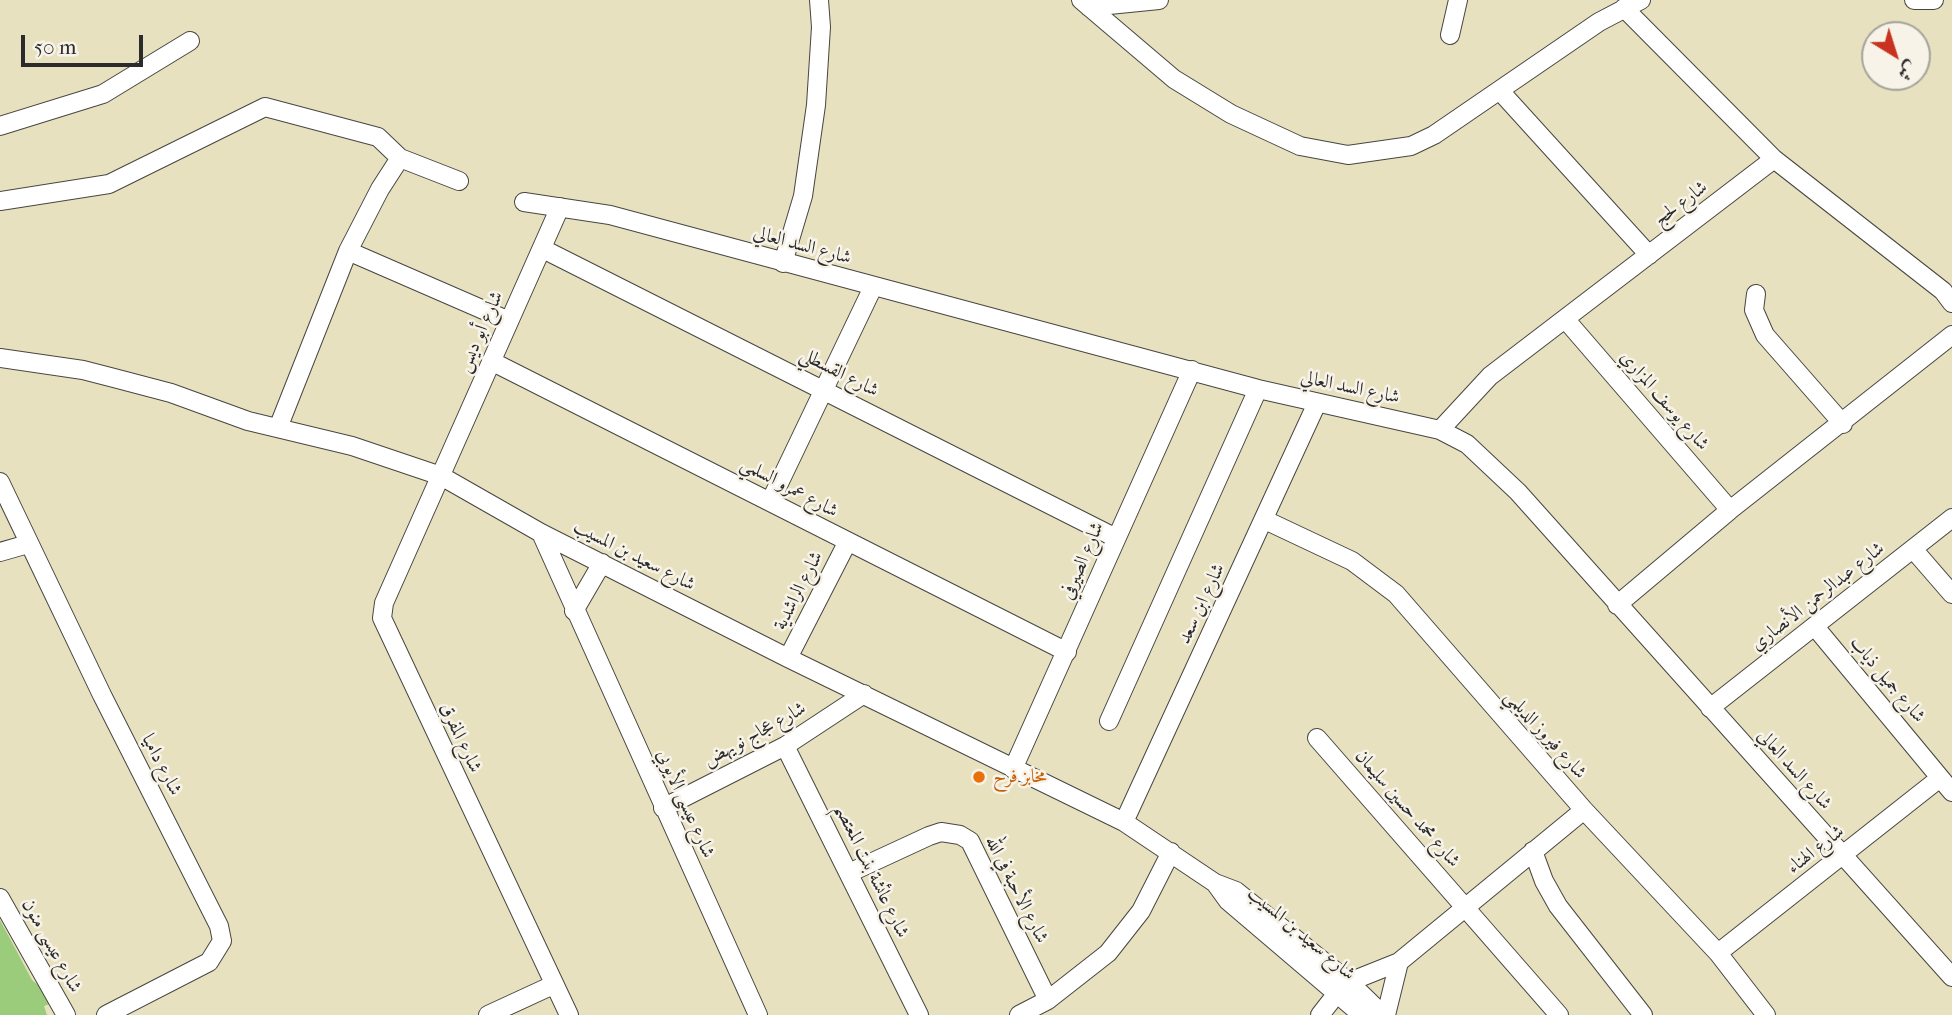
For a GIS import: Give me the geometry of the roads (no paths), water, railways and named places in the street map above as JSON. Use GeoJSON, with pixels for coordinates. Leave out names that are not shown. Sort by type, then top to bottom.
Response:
{"type":"FeatureCollection","features":[{"type":"Feature","properties":{"kind":"street"},"geometry":{"type":"LineString","coordinates":[[783,263],[803,196],[816,105],[821,27],[819,0]]}},
{"type":"Feature","properties":{"kind":"street"},"geometry":{"type":"LineString","coordinates":[[1085,4],[1159,0]]}},
{"type":"Feature","properties":{"kind":"street"},"geometry":{"type":"LineString","coordinates":[[1450,35],[1458,0]]}},
{"type":"Feature","properties":{"kind":"street"},"geometry":{"type":"LineString","coordinates":[[1085,4],[1174,79],[1231,114],[1300,146],[1320,152],[1360,154],[1411,146],[1434,135],[1624,8],[1641,0]]}},
{"type":"Feature","properties":{"kind":"street"},"geometry":{"type":"LineString","coordinates":[[1914,0],[1934,0]]}},
{"type":"Feature","properties":{"kind":"street"},"geometry":{"type":"LineString","coordinates":[[1624,8],[1774,159],[1943,291],[1952,303]]}},
{"type":"Feature","properties":{"kind":"street"},"geometry":{"type":"LineString","coordinates":[[0,126],[103,94],[190,41]]}},
{"type":"Feature","properties":{"kind":"street"},"geometry":{"type":"LineString","coordinates":[[1500,91],[1649,255]]}},
{"type":"Feature","properties":{"kind":"street"},"geometry":{"type":"LineString","coordinates":[[0,201],[109,184],[265,107],[378,137],[400,159],[459,181]]}},
{"type":"Feature","properties":{"kind":"street"},"geometry":{"type":"LineString","coordinates":[[278,428],[348,251],[380,189],[400,159]]}},
{"type":"Feature","properties":{"kind":"street","name":"شارع لحج"},"geometry":{"type":"LineString","coordinates":[[1440,430],[1490,376],[1774,159]]}},
{"type":"Feature","properties":{"kind":"street","name":"شارع السد العالي"},"geometry":{"type":"LineString","coordinates":[[524,202],[610,215],[1258,389],[1440,430],[1467,444],[1490,463],[1952,977]]}},
{"type":"Feature","properties":{"kind":"street","name":"شارع أبو ديس"},"geometry":{"type":"LineString","coordinates":[[441,476],[560,206]]}},
{"type":"Feature","properties":{"kind":"street","name":"شارع القسطلي"},"geometry":{"type":"LineString","coordinates":[[543,249],[1116,538]]}},
{"type":"Feature","properties":{"kind":"street"},"geometry":{"type":"LineString","coordinates":[[348,251],[509,321]]}},
{"type":"Feature","properties":{"kind":"street"},"geometry":{"type":"LineString","coordinates":[[771,500],[873,287]]}},
{"type":"Feature","properties":{"kind":"street"},"geometry":{"type":"LineString","coordinates":[[1756,294],[1754,310],[1765,335],[1843,424]]}},
{"type":"Feature","properties":{"kind":"street","name":"شارع يوسف المزاري"},"geometry":{"type":"LineString","coordinates":[[1566,320],[1730,510]]}},
{"type":"Feature","properties":{"kind":"street"},"geometry":{"type":"LineString","coordinates":[[1617,606],[1730,510],[1843,424],[1952,335]]}},
{"type":"Feature","properties":{"kind":"street","name":"شارع سعيد بن المسيب"},"geometry":{"type":"LineString","coordinates":[[0,358],[93,372],[171,393],[248,421],[352,446],[441,476],[541,533],[788,658],[1124,822],[1215,883],[1236,891],[1343,987],[1362,1015]]}},
{"type":"Feature","properties":{"kind":"street","name":"شارع عمرو السلمي"},"geometry":{"type":"LineString","coordinates":[[491,361],[771,500],[847,543],[1067,652]]}},
{"type":"Feature","properties":{"kind":"street","name":"شارع الصيرفي"},"geometry":{"type":"LineString","coordinates":[[1013,769],[1192,370]]}},
{"type":"Feature","properties":{"kind":"street"},"geometry":{"type":"LineString","coordinates":[[1110,721],[1258,389]]}},
{"type":"Feature","properties":{"kind":"street","name":"شارع ابن سعد"},"geometry":{"type":"LineString","coordinates":[[1124,822],[1317,403]]}},
{"type":"Feature","properties":{"kind":"street","name":"شارع المفرق"},"geometry":{"type":"LineString","coordinates":[[441,476],[384,603],[382,618],[569,1015]]}},
{"type":"Feature","properties":{"kind":"street","name":"شارع داميا"},"geometry":{"type":"LineString","coordinates":[[0,482],[28,544],[219,926],[222,941],[209,962],[106,1015]]}},
{"type":"Feature","properties":{"kind":"street","name":"شارع عبدالرحمن الأنصاري"},"geometry":{"type":"LineString","coordinates":[[1710,708],[1816,628],[1952,518]]}},
{"type":"Feature","properties":{"kind":"street","name":"شارع فيروز الديلمي"},"geometry":{"type":"LineString","coordinates":[[1265,520],[1352,561],[1396,594],[1584,810],[1718,954],[1766,1015]]}},
{"type":"Feature","properties":{"kind":"street","name":"شارع عيسى الأيوبي"},"geometry":{"type":"LineString","coordinates":[[541,533],[758,1015]]}},
{"type":"Feature","properties":{"kind":"street","name":"شارع الراشدية"},"geometry":{"type":"LineString","coordinates":[[788,658],[847,543]]}},
{"type":"Feature","properties":{"kind":"street"},"geometry":{"type":"LineString","coordinates":[[0,552],[28,544]]}},
{"type":"Feature","properties":{"kind":"street"},"geometry":{"type":"LineString","coordinates":[[1913,549],[1952,594]]}},
{"type":"Feature","properties":{"kind":"street"},"geometry":{"type":"LineString","coordinates":[[574,611],[601,563]]}},
{"type":"Feature","properties":{"kind":"street","name":"شارع جميل ذياب"},"geometry":{"type":"LineString","coordinates":[[1816,628],[1946,785]]}},
{"type":"Feature","properties":{"kind":"street","name":"شارع عجاج نويهض"},"geometry":{"type":"LineString","coordinates":[[663,808],[785,746],[864,694]]}},
{"type":"Feature","properties":{"kind":"street","name":"شارع محمد حسين سليمان"},"geometry":{"type":"LineString","coordinates":[[1317,738],[1559,1015]]}},
{"type":"Feature","properties":{"kind":"street","name":"شارع عائشة بنت المعتصم"},"geometry":{"type":"LineString","coordinates":[[785,746],[919,1015]]}},
{"type":"Feature","properties":{"kind":"street","name":"شارع الهناء"},"geometry":{"type":"LineString","coordinates":[[1718,954],[1843,856],[1946,785]]}},
{"type":"Feature","properties":{"kind":"street"},"geometry":{"type":"LineString","coordinates":[[1320,1015],[1343,987],[1399,962],[1584,810]]}},
{"type":"Feature","properties":{"kind":"street","name":"شارع الأحبة في الله"},"geometry":{"type":"LineString","coordinates":[[849,873],[941,832],[960,835],[970,841],[1048,1000]]}},
{"type":"Feature","properties":{"kind":"street"},"geometry":{"type":"LineString","coordinates":[[1533,851],[1544,881],[1558,906],[1643,1015]]}},
{"type":"Feature","properties":{"kind":"street"},"geometry":{"type":"LineString","coordinates":[[1019,1015],[1048,1000],[1108,953],[1128,930],[1171,852]]}},
{"type":"Feature","properties":{"kind":"street","name":"شارع عيسى منون"},"geometry":{"type":"LineString","coordinates":[[0,898],[66,1015]]}},
{"type":"Feature","properties":{"kind":"street"},"geometry":{"type":"LineString","coordinates":[[1343,987],[1384,1015],[1399,962]]}},
{"type":"Feature","properties":{"kind":"street"},"geometry":{"type":"LineString","coordinates":[[488,1015],[553,985]]}},
{"type":"Feature","properties":{"kind":"place","name":"مخابز فرح"},"geometry":{"type":"Point","coordinates":[979,777]}}]}
